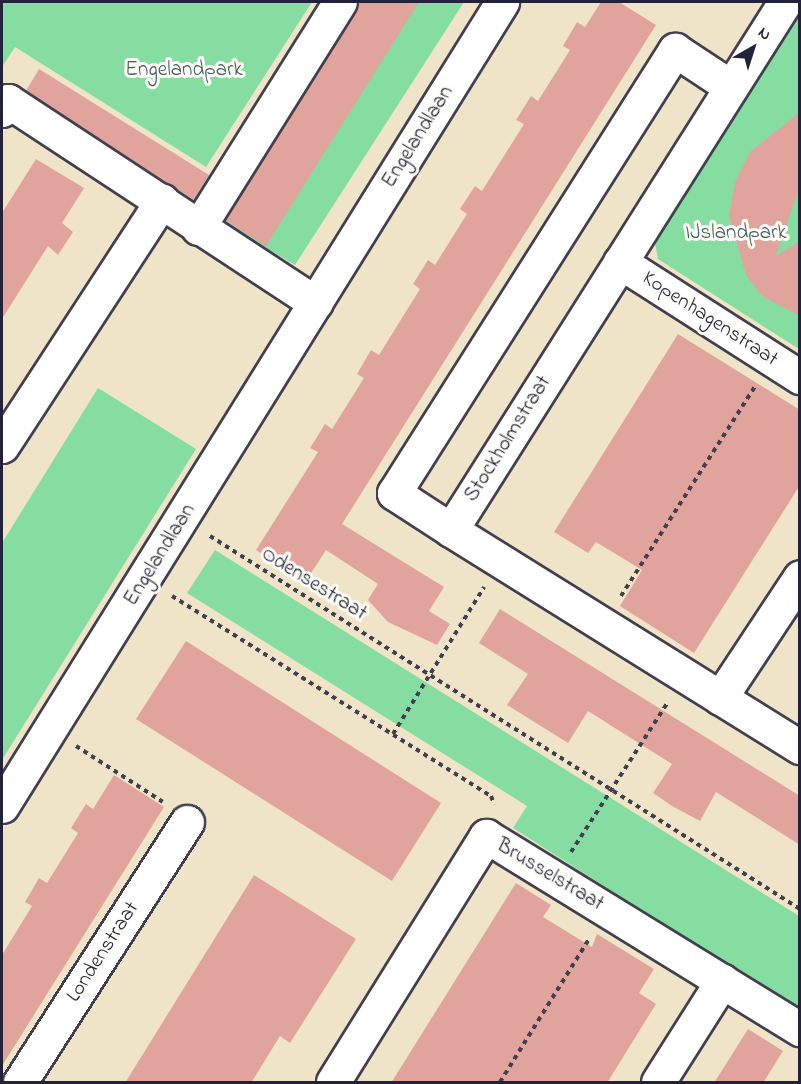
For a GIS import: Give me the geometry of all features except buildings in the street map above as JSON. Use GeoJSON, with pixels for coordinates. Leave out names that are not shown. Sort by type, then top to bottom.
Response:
{"type":"FeatureCollection","features":[{"type":"Feature","properties":{"kind":"street"},"geometry":{"type":"LineString","coordinates":[[198,228],[340,2]]}},
{"type":"Feature","properties":{"kind":"street","name":"Engelandlaan"},"geometry":{"type":"LineString","coordinates":[[2,806],[183,519],[502,2]]}},
{"type":"Feature","properties":{"kind":"street","name":"Stockholmstraat"},"geometry":{"type":"LineString","coordinates":[[451,530],[785,2]]}},
{"type":"Feature","properties":{"kind":"street"},"geometry":{"type":"LineString","coordinates":[[731,87],[675,50],[394,493],[800,747]]}},
{"type":"Feature","properties":{"kind":"street"},"geometry":{"type":"LineString","coordinates":[[2,110],[8,101],[162,201],[198,228],[316,303]]}},
{"type":"Feature","properties":{"kind":"street"},"geometry":{"type":"LineString","coordinates":[[2,446],[162,201]]}},
{"type":"Feature","properties":{"kind":"street","name":"Kopenhagenstraat"},"geometry":{"type":"LineString","coordinates":[[620,262],[800,377]]}},
{"type":"Feature","properties":{"kind":"street"},"geometry":{"type":"LineString","coordinates":[[720,698],[800,577]]}},
{"type":"Feature","properties":{"kind":"street","name":"Londenstraat"},"geometry":{"type":"LineString","coordinates":[[20,1083],[187,822]]}},
{"type":"Feature","properties":{"kind":"street","name":"Brusselstraat"},"geometry":{"type":"LineString","coordinates":[[333,1083],[486,836],[800,1029]]}},
{"type":"Feature","properties":{"kind":"street"},"geometry":{"type":"LineString","coordinates":[[658,1083],[722,981]]}},
{"type":"Feature","properties":{"kind":"path"},"geometry":{"type":"LineString","coordinates":[[603,625],[772,359]]}},
{"type":"Feature","properties":{"kind":"path","name":"Odensestraat"},"geometry":{"type":"LineString","coordinates":[[183,519],[800,909]]}},
{"type":"Feature","properties":{"kind":"path"},"geometry":{"type":"LineString","coordinates":[[393,734],[500,561]]}},
{"type":"Feature","properties":{"kind":"path"},"geometry":{"type":"LineString","coordinates":[[145,580],[491,796],[495,805],[486,836]]}},
{"type":"Feature","properties":{"kind":"path"},"geometry":{"type":"LineString","coordinates":[[555,878],[684,676]]}},
{"type":"Feature","properties":{"kind":"path"},"geometry":{"type":"LineString","coordinates":[[50,730],[187,822]]}},
{"type":"Feature","properties":{"kind":"path"},"geometry":{"type":"LineString","coordinates":[[500,1083],[594,931]]}},
{"type":"Feature","properties":{"kind":"green space","name":"Engelandpark"},"geometry":{"type":"Polygon","coordinates":[[[2,2],[312,2],[206,167],[15,47],[2,67],[2,2]]]}},
{"type":"Feature","properties":{"kind":"green space"},"geometry":{"type":"Polygon","coordinates":[[[356,2],[464,2],[295,265],[217,219],[356,2]]]}},
{"type":"Feature","properties":{"kind":"green space","name":"IJslandpark"},"geometry":{"type":"Polygon","coordinates":[[[799,9],[799,349],[658,259],[655,243],[799,9]]]}},
{"type":"Feature","properties":{"kind":"green space"},"geometry":{"type":"Polygon","coordinates":[[[98,388],[196,449],[2,760],[2,543],[98,388]]]}},
{"type":"Feature","properties":{"kind":"green space"},"geometry":{"type":"Polygon","coordinates":[[[215,550],[799,916],[799,1011],[513,828],[527,806],[187,593],[215,550]]]}}]}
